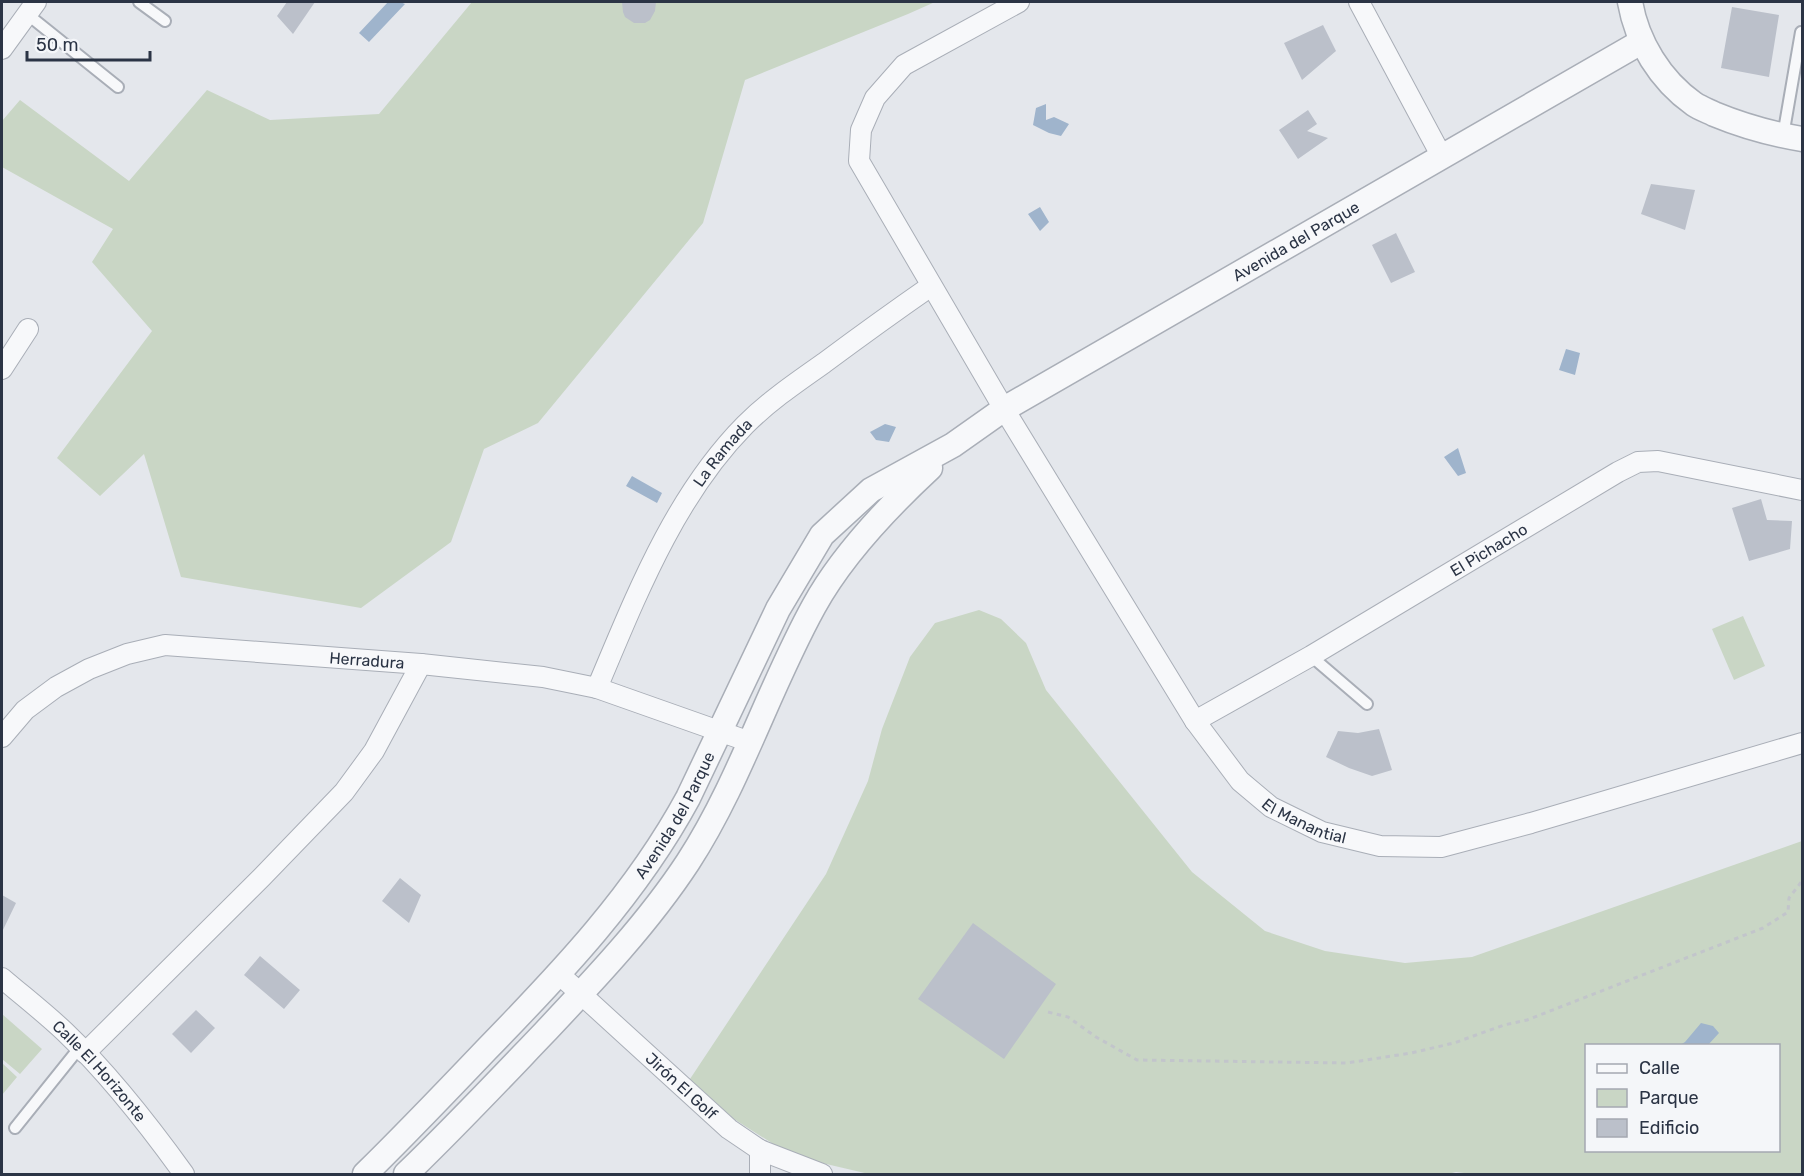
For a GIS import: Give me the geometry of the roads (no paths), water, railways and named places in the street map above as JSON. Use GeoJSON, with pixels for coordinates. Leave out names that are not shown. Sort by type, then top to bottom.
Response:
{"type":"FeatureCollection","features":[{"type":"Feature","properties":{"kind":"street","name":"El Manantial"},"geometry":{"type":"LineString","coordinates":[[1019,2],[904,65],[875,98],[861,130],[858,161],[1004,409],[1195,721],[1240,781],[1271,807],[1322,832],[1380,846],[1441,847],[1803,743]]}},
{"type":"Feature","properties":{"kind":"street"},"geometry":{"type":"LineString","coordinates":[[1359,2],[1442,157]]}},
{"type":"Feature","properties":{"kind":"street"},"geometry":{"type":"LineString","coordinates":[[1630,2],[1641,42],[1666,81],[1695,105],[1736,123],[1793,138]]}},
{"type":"Feature","properties":{"kind":"street"},"geometry":{"type":"LineString","coordinates":[[2,49],[31,8]]}},
{"type":"Feature","properties":{"kind":"street","name":"Avenida del Parque"},"geometry":{"type":"LineString","coordinates":[[406,1174],[581,994],[641,925],[687,863],[721,808],[814,604],[848,556],[895,501],[953,446],[1004,409],[1641,42]]}},
{"type":"Feature","properties":{"kind":"street","name":"La Ramada"},"geometry":{"type":"LineString","coordinates":[[597,688],[641,583],[685,503],[714,461],[746,424],[784,391],[931,286]]}},
{"type":"Feature","properties":{"kind":"street"},"geometry":{"type":"LineString","coordinates":[[2,369],[28,329]]}},
{"type":"Feature","properties":{"kind":"street","name":"Avenida del Parque"},"geometry":{"type":"LineString","coordinates":[[365,1174],[559,974],[627,893],[660,847],[688,798],[778,609],[822,535],[871,490],[953,446]]}},
{"type":"Feature","properties":{"kind":"street","name":"El Pichacho"},"geometry":{"type":"LineString","coordinates":[[1195,721],[1311,656],[1638,462],[1658,461],[1803,490]]}},
{"type":"Feature","properties":{"kind":"street","name":"Herradura"},"geometry":{"type":"LineString","coordinates":[[2,737],[24,710],[56,687],[89,669],[127,654],[165,645],[421,664],[543,677],[597,688],[750,742]]}},
{"type":"Feature","properties":{"kind":"street"},"geometry":{"type":"LineString","coordinates":[[82,1050],[262,877],[344,792],[374,751],[421,664]]}},
{"type":"Feature","properties":{"kind":"street","name":"Jirón El Golf"},"geometry":{"type":"LineString","coordinates":[[559,974],[735,1134],[760,1150],[820,1174]]}},
{"type":"Feature","properties":{"kind":"street","name":"Calle El Horizonte"},"geometry":{"type":"LineString","coordinates":[[2,978],[82,1050],[128,1100],[184,1174]]}},
{"type":"Feature","properties":{"kind":"street"},"geometry":{"type":"LineString","coordinates":[[760,1150],[760,1174]]}},
{"type":"Feature","properties":{"kind":"lane"},"geometry":{"type":"LineString","coordinates":[[139,2],[165,21]]}},
{"type":"Feature","properties":{"kind":"lane"},"geometry":{"type":"LineString","coordinates":[[31,8],[118,87]]}},
{"type":"Feature","properties":{"kind":"lane"},"geometry":{"type":"LineString","coordinates":[[1793,138],[1801,32]]}},
{"type":"Feature","properties":{"kind":"lane"},"geometry":{"type":"LineString","coordinates":[[1311,656],[1367,704]]}},
{"type":"Feature","properties":{"kind":"lane"},"geometry":{"type":"LineString","coordinates":[[15,1128],[82,1050]]}},
{"type":"Feature","properties":{"kind":"water"},"geometry":{"type":"Polygon","coordinates":[[[388,2],[405,4],[369,42],[359,33],[388,2]]]}},
{"type":"Feature","properties":{"kind":"water"},"geometry":{"type":"Polygon","coordinates":[[[1046,104],[1046,120],[1054,117],[1069,124],[1061,136],[1033,125],[1036,108],[1046,104]]]}},
{"type":"Feature","properties":{"kind":"water"},"geometry":{"type":"Polygon","coordinates":[[[1040,207],[1049,222],[1040,231],[1028,214],[1040,207]]]}},
{"type":"Feature","properties":{"kind":"water"},"geometry":{"type":"Polygon","coordinates":[[[1566,349],[1580,353],[1575,375],[1559,370],[1566,349]]]}},
{"type":"Feature","properties":{"kind":"water"},"geometry":{"type":"Polygon","coordinates":[[[885,424],[896,427],[889,442],[876,440],[870,432],[885,424]]]}},
{"type":"Feature","properties":{"kind":"water"},"geometry":{"type":"Polygon","coordinates":[[[1458,448],[1466,473],[1458,476],[1444,457],[1458,448]]]}},
{"type":"Feature","properties":{"kind":"water"},"geometry":{"type":"Polygon","coordinates":[[[632,476],[662,493],[657,503],[626,486],[632,476]]]}},
{"type":"Feature","properties":{"kind":"water"},"geometry":{"type":"Polygon","coordinates":[[[1701,1023],[1713,1026],[1719,1033],[1709,1044],[1682,1044],[1701,1023]]]}}]}
